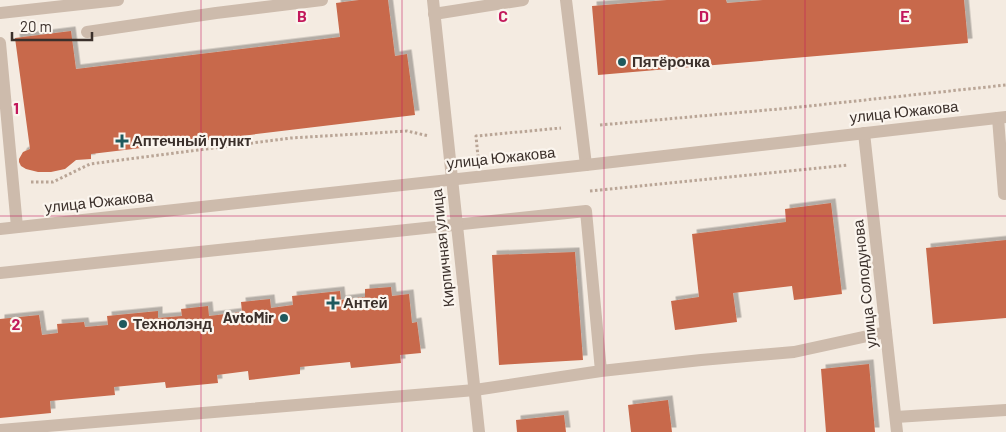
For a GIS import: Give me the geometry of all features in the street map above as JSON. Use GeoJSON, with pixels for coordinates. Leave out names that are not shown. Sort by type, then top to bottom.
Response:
{"type":"FeatureCollection","features":[{"type":"Feature","properties":{"kind":"street"},"geometry":{"type":"LineString","coordinates":[[0,14],[118,0]]}},
{"type":"Feature","properties":{"kind":"street"},"geometry":{"type":"LineString","coordinates":[[86,32],[322,0]]}},
{"type":"Feature","properties":{"kind":"street","name":"Кирпичная улица"},"geometry":{"type":"LineString","coordinates":[[433,0],[479,432]]}},
{"type":"Feature","properties":{"kind":"street"},"geometry":{"type":"LineString","coordinates":[[434,14],[523,0]]}},
{"type":"Feature","properties":{"kind":"street"},"geometry":{"type":"LineString","coordinates":[[566,0],[586,165]]}},
{"type":"Feature","properties":{"kind":"street"},"geometry":{"type":"LineString","coordinates":[[0,43],[17,227]]}},
{"type":"Feature","properties":{"kind":"street"},"geometry":{"type":"LineString","coordinates":[[1002,118],[1004,194]]}},
{"type":"Feature","properties":{"kind":"street","name":"улица Южакова"},"geometry":{"type":"LineString","coordinates":[[0,229],[1002,118]]}},
{"type":"Feature","properties":{"kind":"street","name":"улица Солодунова"},"geometry":{"type":"LineString","coordinates":[[864,133],[897,432]]}},
{"type":"Feature","properties":{"kind":"street"},"geometry":{"type":"LineString","coordinates":[[0,274],[586,211],[601,371]]}},
{"type":"Feature","properties":{"kind":"street"},"geometry":{"type":"LineString","coordinates":[[0,430],[474,390],[601,371],[794,352],[886,332]]}},
{"type":"Feature","properties":{"kind":"street"},"geometry":{"type":"LineString","coordinates":[[896,418],[1006,410]]}},
{"type":"Feature","properties":{"kind":"path"},"geometry":{"type":"LineString","coordinates":[[13,182],[53,182],[90,164],[291,138],[408,131],[447,139]]}},
{"type":"Feature","properties":{"kind":"building"},"geometry":{"type":"Polygon","coordinates":[[[359,0],[388,0],[395,56],[407,54],[415,115],[91,154],[91,159],[76,160],[65,169],[51,172],[38,172],[26,169],[19,162],[23,152],[30,149],[15,38],[71,31],[76,69],[340,37],[336,3],[359,0]]]}},
{"type":"Feature","properties":{"kind":"building"},"geometry":{"type":"Polygon","coordinates":[[[667,0],[726,0],[727,3],[763,0],[964,0],[968,43],[598,75],[592,6],[667,0]]]}},
{"type":"Feature","properties":{"kind":"building"},"geometry":{"type":"Polygon","coordinates":[[[831,203],[842,294],[794,300],[792,286],[733,293],[737,322],[675,330],[671,301],[699,297],[692,234],[786,222],[785,209],[831,203]]]}},
{"type":"Feature","properties":{"kind":"building"},"geometry":{"type":"Polygon","coordinates":[[[1006,240],[1006,318],[933,324],[926,248],[1006,240]]]}},
{"type":"Feature","properties":{"kind":"building"},"geometry":{"type":"Polygon","coordinates":[[[575,252],[583,360],[499,365],[492,255],[575,252]]]}},
{"type":"Feature","properties":{"kind":"building"},"geometry":{"type":"Polygon","coordinates":[[[391,287],[392,296],[409,294],[412,323],[417,322],[421,353],[400,355],[401,363],[351,368],[350,362],[300,367],[300,374],[249,380],[248,371],[217,375],[218,383],[166,388],[165,382],[114,387],[115,395],[50,401],[51,413],[0,418],[0,319],[39,315],[42,335],[58,333],[57,324],[84,322],[85,327],[108,325],[107,316],[158,311],[158,318],[182,316],[181,309],[208,306],[209,316],[242,312],[241,302],[270,299],[271,308],[293,305],[292,296],[340,291],[341,300],[365,297],[365,289],[391,287]]]}},
{"type":"Feature","properties":{"kind":"building"},"geometry":{"type":"Polygon","coordinates":[[[869,364],[875,432],[826,432],[821,369],[869,364]]]}},
{"type":"Feature","properties":{"kind":"building"},"geometry":{"type":"Polygon","coordinates":[[[668,400],[672,432],[631,432],[628,405],[668,400]]]}},
{"type":"Feature","properties":{"kind":"building"},"geometry":{"type":"Polygon","coordinates":[[[564,415],[566,432],[517,432],[516,420],[564,415]]]}},
{"type":"Feature","properties":{"kind":"place","name":"Пятёрочка"},"geometry":{"type":"Point","coordinates":[622,62]}},
{"type":"Feature","properties":{"kind":"place","name":"Аптечный пункт"},"geometry":{"type":"Point","coordinates":[122,141]}},
{"type":"Feature","properties":{"kind":"place","name":"Антей"},"geometry":{"type":"Point","coordinates":[333,303]}},
{"type":"Feature","properties":{"kind":"place","name":"AvtoMir"},"geometry":{"type":"Point","coordinates":[284,318]}},
{"type":"Feature","properties":{"kind":"place","name":"Технолэнд"},"geometry":{"type":"Point","coordinates":[123,324]}}]}
